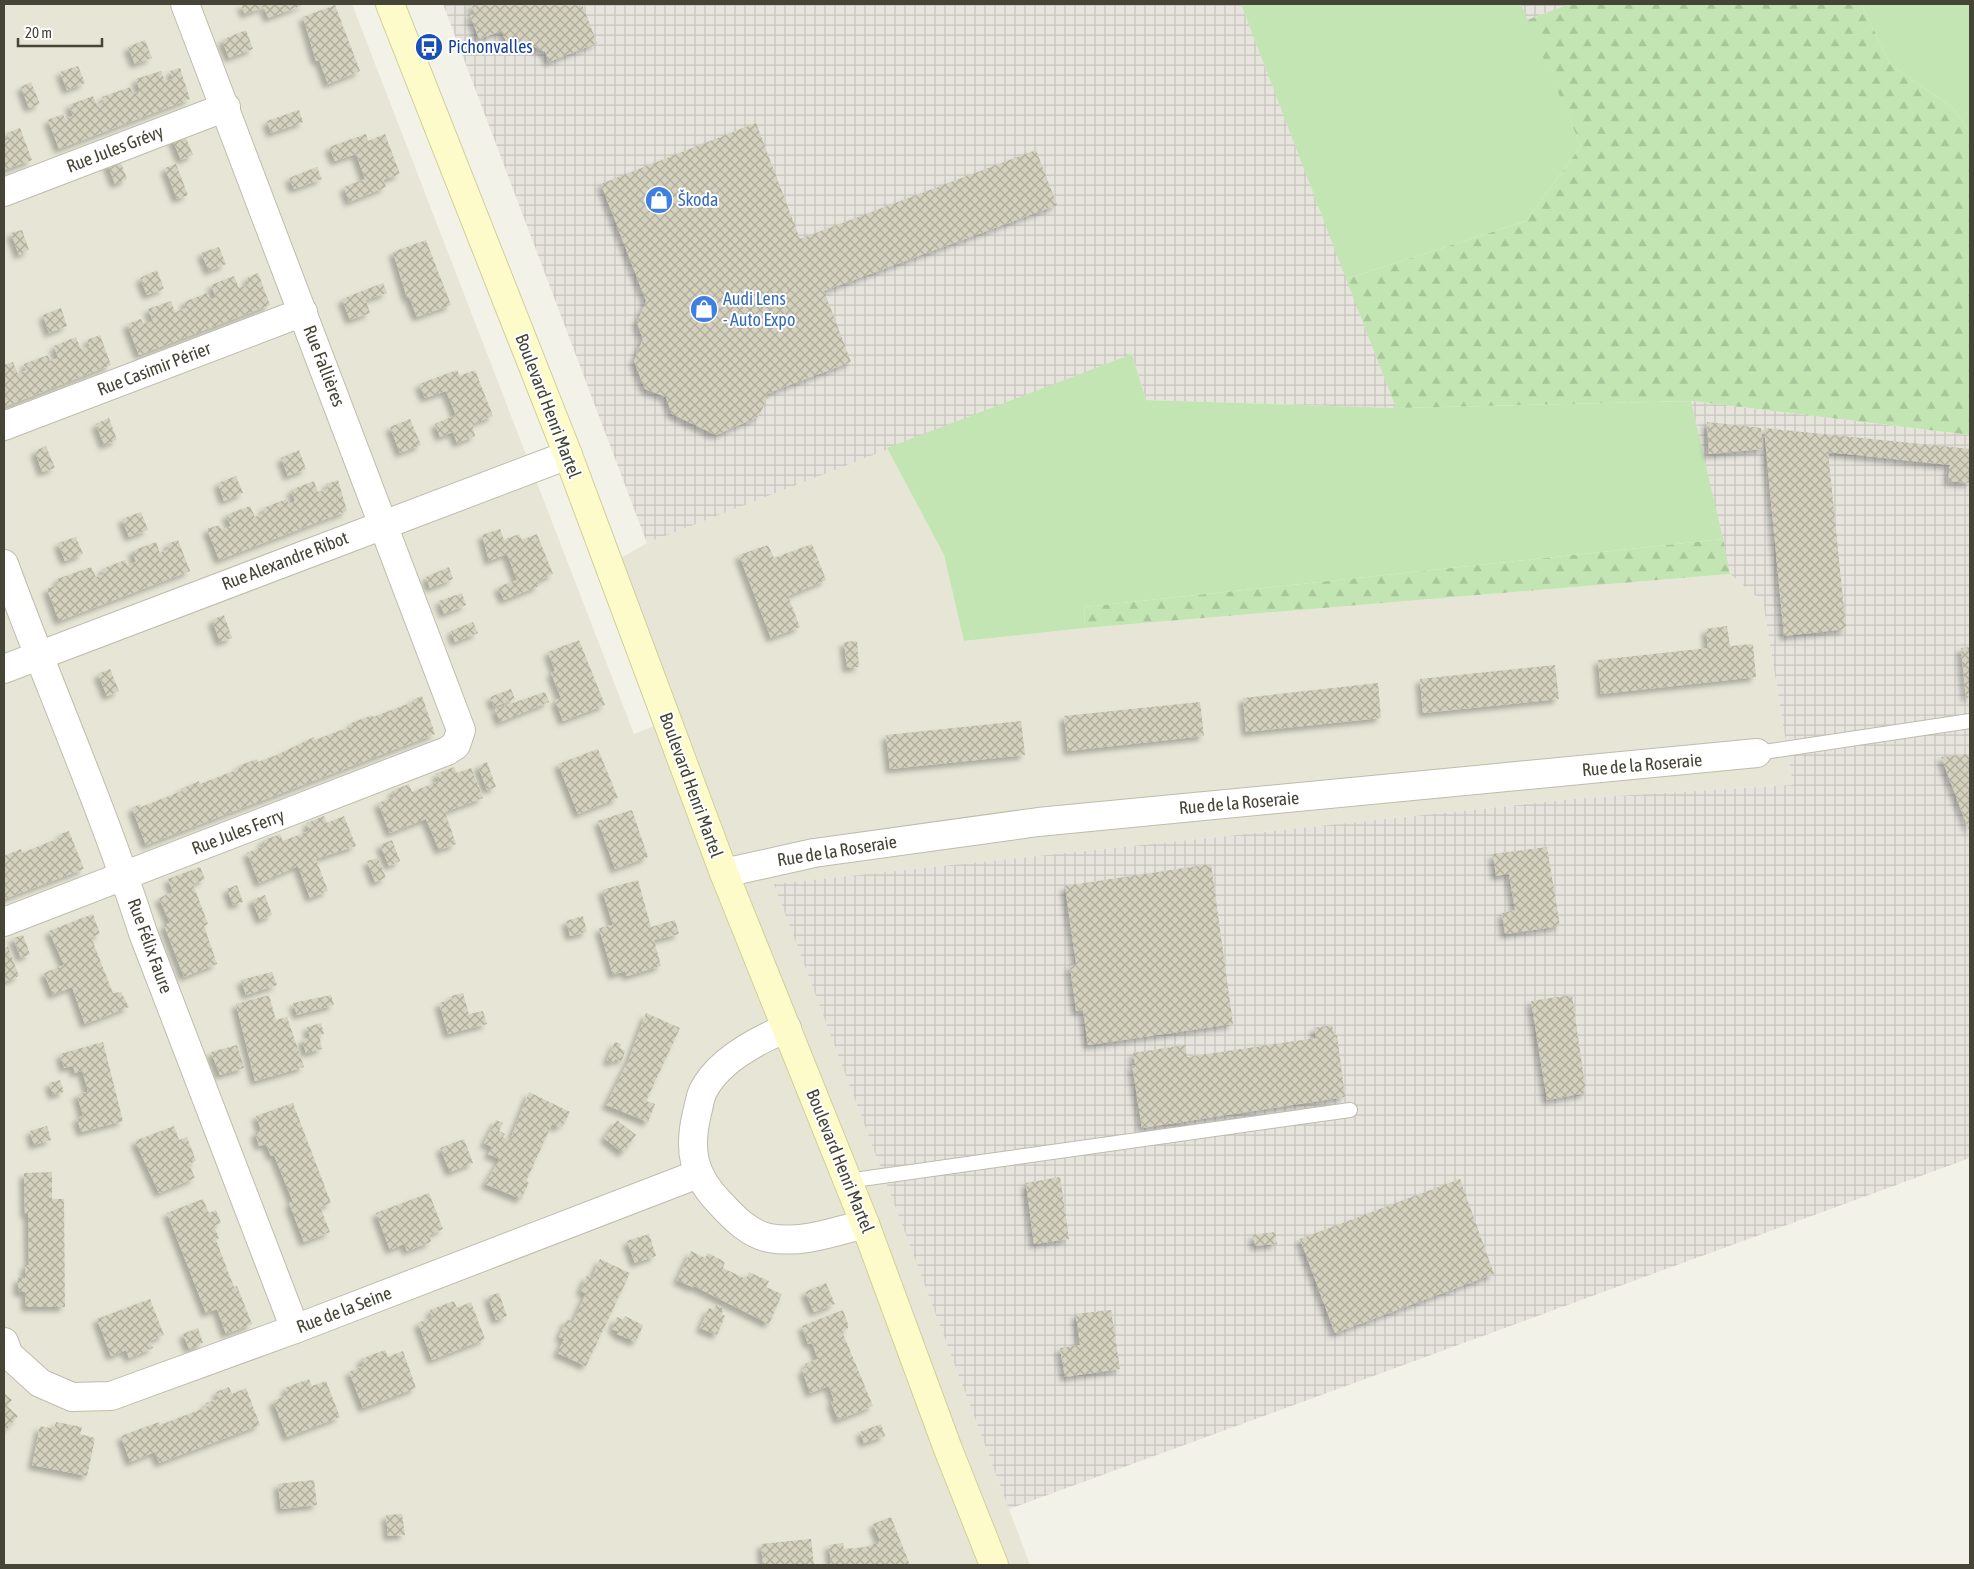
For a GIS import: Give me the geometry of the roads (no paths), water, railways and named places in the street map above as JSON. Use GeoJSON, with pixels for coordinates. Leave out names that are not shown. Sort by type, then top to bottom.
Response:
{"type":"FeatureCollection","features":[{"type":"Feature","properties":{"kind":"street","name":"Rue Fallières"},"geometry":{"type":"LineString","coordinates":[[185,4],[226,106],[461,730]]}},
{"type":"Feature","properties":{"kind":"street","name":"Boulevard Henri Martel"},"geometry":{"type":"LineString","coordinates":[[390,4],[568,455],[724,873],[866,1224],[948,1449],[994,1565]]}},
{"type":"Feature","properties":{"kind":"street","name":"Rue Jules Grévy"},"geometry":{"type":"LineString","coordinates":[[4,192],[226,106]]}},
{"type":"Feature","properties":{"kind":"street","name":"Rue Casimir Périer"},"geometry":{"type":"LineString","coordinates":[[4,426],[303,312]]}},
{"type":"Feature","properties":{"kind":"street","name":"Rue Alexandre Ribot"},"geometry":{"type":"LineString","coordinates":[[4,669],[383,523],[568,455]]}},
{"type":"Feature","properties":{"kind":"street","name":"Rue Félix Faure"},"geometry":{"type":"LineString","coordinates":[[4,564],[38,656],[125,876],[144,933],[295,1329]]}},
{"type":"Feature","properties":{"kind":"street","name":"Rue Jules Ferry"},"geometry":{"type":"LineString","coordinates":[[4,922],[447,751],[456,745],[461,730]]}},
{"type":"Feature","properties":{"kind":"street","name":"Rue de la Roseraie"},"geometry":{"type":"LineString","coordinates":[[724,873],[814,852],[1038,822],[1757,754]]}},
{"type":"Feature","properties":{"kind":"street"},"geometry":{"type":"LineString","coordinates":[[787,1028],[757,1041],[734,1057],[703,1091],[692,1148],[698,1174],[713,1196],[737,1222],[767,1238],[798,1241],[866,1224]]}},
{"type":"Feature","properties":{"kind":"street","name":"Rue de la Seine"},"geometry":{"type":"LineString","coordinates":[[4,1342],[8,1355],[40,1383],[72,1397],[110,1396],[295,1329],[698,1174]]}},
{"type":"Feature","properties":{"kind":"lane"},"geometry":{"type":"LineString","coordinates":[[1757,754],[1970,721]]}},
{"type":"Feature","properties":{"kind":"lane"},"geometry":{"type":"LineString","coordinates":[[847,1181],[1350,1110]]}},
{"type":"Feature","properties":{"kind":"place","name":"Pichonvalles"},"geometry":{"type":"Point","coordinates":[429,47]}},
{"type":"Feature","properties":{"kind":"place","name":"Škoda"},"geometry":{"type":"Point","coordinates":[659,200]}},
{"type":"Feature","properties":{"kind":"place","name":"Audi Lens - Auto Expo"},"geometry":{"type":"Point","coordinates":[704,309]}}]}
